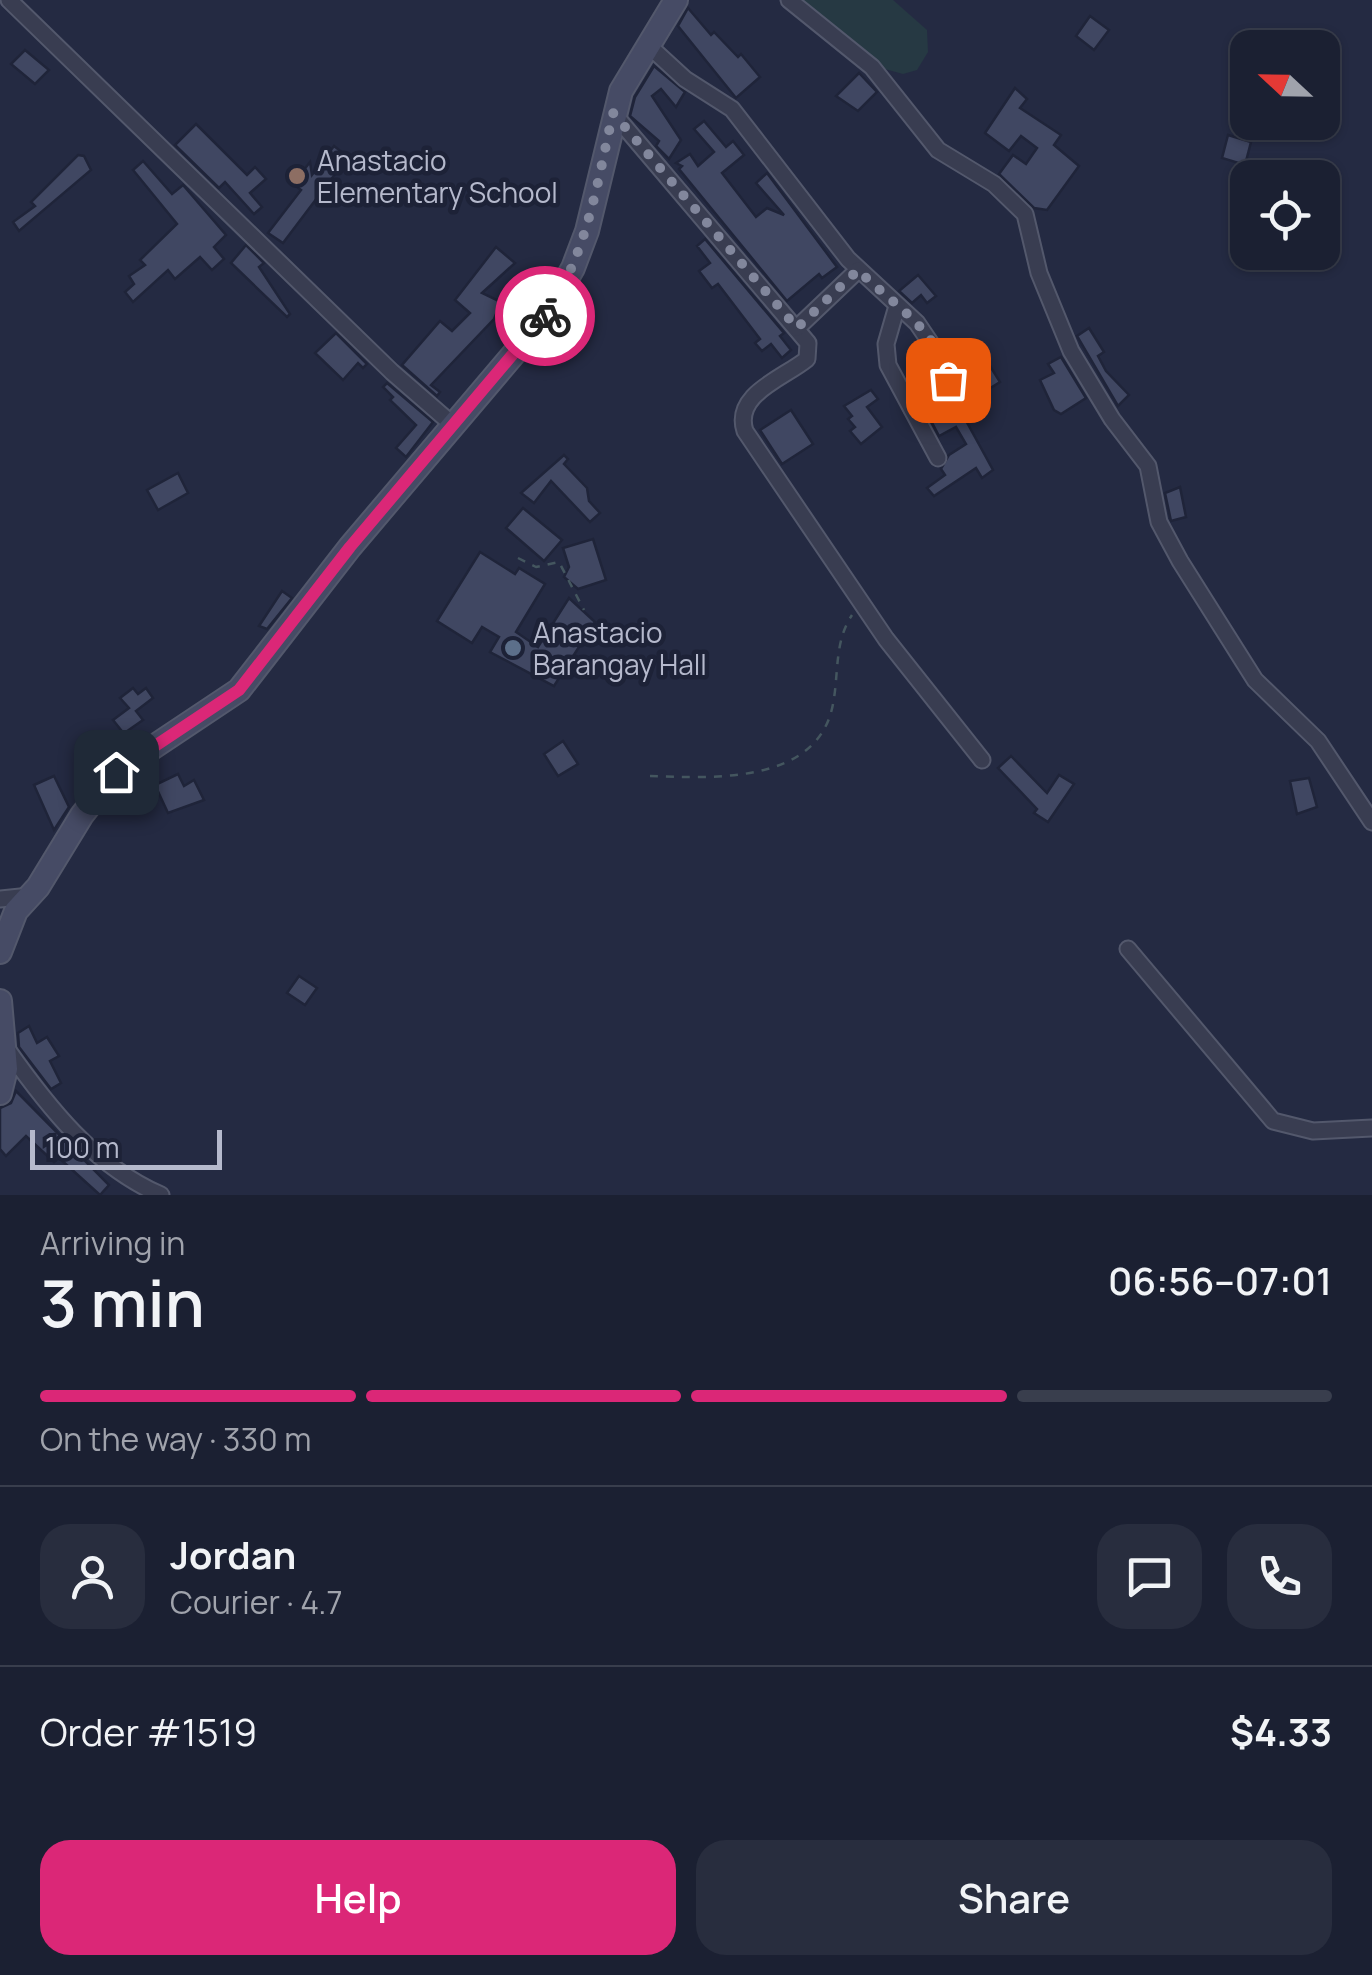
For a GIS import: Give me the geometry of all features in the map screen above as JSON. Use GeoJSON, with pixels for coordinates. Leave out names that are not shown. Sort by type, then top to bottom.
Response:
{"type":"FeatureCollection","features":[{"type":"Feature","properties":{"kind":"street"},"geometry":{"type":"LineString","coordinates":[[9,0],[392,372],[454,425]]}},
{"type":"Feature","properties":{"kind":"street"},"geometry":{"type":"LineString","coordinates":[[0,952],[7,926],[116,772],[239,690],[350,547],[560,294],[587,231],[613,113],[676,0]]}},
{"type":"Feature","properties":{"kind":"street"},"geometry":{"type":"LineString","coordinates":[[789,0],[895,90],[938,150],[994,184],[1025,214],[1038,273],[1072,351],[1112,419],[1148,466],[1159,522],[1180,561],[1254,680],[1318,741],[1372,822]]}},
{"type":"Feature","properties":{"kind":"street"},"geometry":{"type":"LineString","coordinates":[[648,45],[685,79],[732,108],[858,270],[918,324],[947,373],[944,390],[912,409]]}},
{"type":"Feature","properties":{"kind":"street"},"geometry":{"type":"LineString","coordinates":[[613,113],[797,328],[811,354],[747,403],[743,424],[862,606],[982,760]]}},
{"type":"Feature","properties":{"kind":"street"},"geometry":{"type":"LineString","coordinates":[[797,328],[858,270]]}},
{"type":"Feature","properties":{"kind":"street"},"geometry":{"type":"LineString","coordinates":[[897,306],[886,354],[891,373],[938,458]]}},
{"type":"Feature","properties":{"kind":"street"},"geometry":{"type":"LineString","coordinates":[[0,899],[30,896]]}},
{"type":"Feature","properties":{"kind":"street"},"geometry":{"type":"LineString","coordinates":[[1128,948],[1272,1122],[1312,1131],[1372,1128]]}},
{"type":"Feature","properties":{"kind":"street"},"geometry":{"type":"LineString","coordinates":[[0,1001],[5,1046],[0,1093]]}},
{"type":"Feature","properties":{"kind":"street"},"geometry":{"type":"LineString","coordinates":[[5,1046],[42,1098],[90,1148],[119,1173],[160,1195]]}},
{"type":"Feature","properties":{"kind":"path"},"geometry":{"type":"LineString","coordinates":[[518,558],[536,566],[559,562],[584,610]]}},
{"type":"Feature","properties":{"kind":"path"},"geometry":{"type":"LineString","coordinates":[[650,776],[753,773],[778,767],[807,749],[825,728],[832,708],[839,642],[862,606]]}},
{"type":"Feature","properties":{"kind":"shaded area"},"geometry":{"type":"Polygon","coordinates":[[[799,0],[893,0],[927,30],[928,52],[917,70],[903,74],[885,69],[799,0]]]}},
{"type":"Feature","properties":{"kind":"building"},"geometry":{"type":"Polygon","coordinates":[[[688,8],[711,35],[714,32],[738,57],[741,54],[760,77],[736,98],[678,26],[688,8]]]}},
{"type":"Feature","properties":{"kind":"building"},"geometry":{"type":"Polygon","coordinates":[[[1090,16],[1109,30],[1094,50],[1076,36],[1090,16]]]}},
{"type":"Feature","properties":{"kind":"building"},"geometry":{"type":"Polygon","coordinates":[[[25,50],[49,70],[35,84],[11,64],[25,50]]]}},
{"type":"Feature","properties":{"kind":"building"},"geometry":{"type":"Polygon","coordinates":[[[654,66],[685,92],[676,107],[661,89],[652,96],[681,140],[669,159],[656,146],[659,141],[630,116],[635,97],[654,66]]]}},
{"type":"Feature","properties":{"kind":"building"},"geometry":{"type":"Polygon","coordinates":[[[859,73],[877,92],[858,111],[836,96],[859,73]]]}},
{"type":"Feature","properties":{"kind":"building"},"geometry":{"type":"Polygon","coordinates":[[[1015,88],[1027,99],[1020,108],[1061,135],[1054,145],[1079,166],[1047,210],[1034,208],[999,174],[1013,155],[1026,164],[1037,148],[1021,136],[1009,151],[985,133],[1015,88]]]}},
{"type":"Feature","properties":{"kind":"building"},"geometry":{"type":"Polygon","coordinates":[[[704,121],[726,147],[733,141],[744,155],[722,173],[756,217],[767,208],[784,215],[756,183],[767,173],[837,267],[822,278],[819,274],[787,301],[676,163],[690,154],[698,166],[714,152],[694,129],[704,121]]]}},
{"type":"Feature","properties":{"kind":"building"},"geometry":{"type":"Polygon","coordinates":[[[196,124],[247,175],[255,167],[266,179],[250,193],[262,207],[254,214],[225,182],[219,188],[175,145],[196,124]]]}},
{"type":"Feature","properties":{"kind":"building"},"geometry":{"type":"Polygon","coordinates":[[[1228,135],[1230,140],[1251,142],[1246,160],[1222,158],[1228,135]]]}},
{"type":"Feature","properties":{"kind":"building"},"geometry":{"type":"Polygon","coordinates":[[[334,146],[348,157],[283,243],[268,233],[301,190],[293,184],[310,162],[312,175],[334,146]]]}},
{"type":"Feature","properties":{"kind":"building"},"geometry":{"type":"Polygon","coordinates":[[[78,155],[84,156],[91,170],[19,231],[13,222],[35,206],[31,202],[78,155]]]}},
{"type":"Feature","properties":{"kind":"building"},"geometry":{"type":"Polygon","coordinates":[[[143,161],[172,194],[183,185],[226,235],[214,247],[224,259],[212,270],[200,257],[175,279],[168,270],[133,302],[125,292],[134,284],[129,276],[145,265],[140,260],[177,224],[133,170],[143,161]]]}},
{"type":"Feature","properties":{"kind":"building"},"geometry":{"type":"Polygon","coordinates":[[[705,239],[784,333],[780,336],[791,350],[782,358],[771,344],[762,351],[755,343],[760,339],[718,284],[712,288],[699,271],[710,263],[697,246],[705,239]]]}},
{"type":"Feature","properties":{"kind":"building"},"geometry":{"type":"Polygon","coordinates":[[[246,245],[264,263],[259,267],[290,314],[287,317],[231,263],[246,245]]]}},
{"type":"Feature","properties":{"kind":"building"},"geometry":{"type":"Polygon","coordinates":[[[496,247],[515,263],[482,293],[501,302],[494,319],[431,385],[440,392],[437,396],[402,365],[440,321],[452,331],[470,313],[455,300],[496,247]]]}},
{"type":"Feature","properties":{"kind":"building"},"geometry":{"type":"Polygon","coordinates":[[[918,275],[936,296],[927,303],[921,295],[912,303],[899,291],[918,275]]]}},
{"type":"Feature","properties":{"kind":"building"},"geometry":{"type":"Polygon","coordinates":[[[1089,328],[1104,352],[1098,356],[1106,371],[1129,395],[1118,406],[1077,336],[1089,328]]]}},
{"type":"Feature","properties":{"kind":"building"},"geometry":{"type":"Polygon","coordinates":[[[336,333],[367,364],[363,368],[358,363],[343,380],[315,353],[336,333]]]}},
{"type":"Feature","properties":{"kind":"building"},"geometry":{"type":"Polygon","coordinates":[[[974,340],[1000,382],[976,397],[951,354],[974,340]]]}},
{"type":"Feature","properties":{"kind":"building"},"geometry":{"type":"Polygon","coordinates":[[[1061,357],[1086,398],[1061,414],[1054,410],[1040,380],[1054,373],[1048,364],[1061,357]]]}},
{"type":"Feature","properties":{"kind":"building"},"geometry":{"type":"Polygon","coordinates":[[[387,383],[433,422],[406,457],[396,448],[416,425],[390,400],[393,397],[383,387],[387,383]]]}},
{"type":"Feature","properties":{"kind":"building"},"geometry":{"type":"Polygon","coordinates":[[[871,390],[878,399],[867,407],[882,427],[861,444],[850,431],[855,427],[844,406],[871,390]]]}},
{"type":"Feature","properties":{"kind":"building"},"geometry":{"type":"Polygon","coordinates":[[[953,397],[993,470],[982,478],[976,468],[934,496],[927,488],[945,475],[941,469],[949,455],[966,444],[956,427],[939,436],[927,413],[953,397]]]}},
{"type":"Feature","properties":{"kind":"building"},"geometry":{"type":"Polygon","coordinates":[[[791,410],[813,444],[782,464],[760,430],[791,410]]]}},
{"type":"Feature","properties":{"kind":"building"},"geometry":{"type":"Polygon","coordinates":[[[564,455],[568,459],[564,464],[587,488],[589,501],[600,513],[590,522],[551,481],[534,503],[521,493],[564,455]]]}},
{"type":"Feature","properties":{"kind":"building"},"geometry":{"type":"Polygon","coordinates":[[[178,473],[188,493],[158,510],[147,490],[178,473]]]}},
{"type":"Feature","properties":{"kind":"building"},"geometry":{"type":"Polygon","coordinates":[[[1180,487],[1186,517],[1171,521],[1165,493],[1180,487]]]}},
{"type":"Feature","properties":{"kind":"building"},"geometry":{"type":"Polygon","coordinates":[[[523,508],[562,540],[544,561],[506,528],[523,508]]]}},
{"type":"Feature","properties":{"kind":"building"},"geometry":{"type":"Polygon","coordinates":[[[593,539],[606,580],[578,589],[564,577],[569,567],[563,548],[593,539]]]}},
{"type":"Feature","properties":{"kind":"building"},"geometry":{"type":"Polygon","coordinates":[[[480,552],[515,574],[519,568],[545,584],[516,632],[538,647],[569,598],[595,622],[554,686],[490,652],[499,637],[482,627],[472,643],[437,621],[480,552]]]}},
{"type":"Feature","properties":{"kind":"building"},"geometry":{"type":"Polygon","coordinates":[[[282,591],[292,598],[267,629],[259,626],[282,591]]]}},
{"type":"Feature","properties":{"kind":"building"},"geometry":{"type":"Polygon","coordinates":[[[133,688],[138,694],[146,688],[153,698],[136,711],[143,720],[123,734],[131,744],[110,758],[100,747],[121,730],[113,720],[129,708],[120,698],[133,688]]]}},
{"type":"Feature","properties":{"kind":"building"},"geometry":{"type":"Polygon","coordinates":[[[563,741],[578,764],[558,776],[544,754],[563,741]]]}},
{"type":"Feature","properties":{"kind":"building"},"geometry":{"type":"Polygon","coordinates":[[[1011,756],[1047,793],[1059,775],[1074,784],[1048,822],[1034,813],[1037,809],[998,768],[1011,756]]]}},
{"type":"Feature","properties":{"kind":"building"},"geometry":{"type":"Polygon","coordinates":[[[178,774],[184,786],[194,780],[204,800],[168,813],[155,785],[178,774]]]}},
{"type":"Feature","properties":{"kind":"building"},"geometry":{"type":"Polygon","coordinates":[[[54,776],[69,807],[54,830],[34,785],[54,776]]]}},
{"type":"Feature","properties":{"kind":"building"},"geometry":{"type":"Polygon","coordinates":[[[1309,778],[1317,807],[1297,814],[1290,781],[1309,778]]]}},
{"type":"Feature","properties":{"kind":"building"},"geometry":{"type":"Polygon","coordinates":[[[299,976],[317,988],[305,1005],[287,993],[299,976]]]}},
{"type":"Feature","properties":{"kind":"building"},"geometry":{"type":"Polygon","coordinates":[[[29,1026],[37,1043],[47,1037],[59,1056],[50,1061],[61,1083],[51,1089],[19,1047],[18,1033],[29,1026]]]}},
{"type":"Feature","properties":{"kind":"building"},"geometry":{"type":"Polygon","coordinates":[[[16,1091],[109,1185],[100,1195],[59,1158],[54,1162],[26,1136],[6,1156],[0,1149],[0,1108],[11,1103],[16,1091]]]}},
{"type":"Feature","properties":{"kind":"way so far"},"geometry":{"type":"LineString","coordinates":[[545,316],[573,268],[587,231],[613,113],[797,328],[858,270],[918,324],[938,354],[948,380]]}},
{"type":"Feature","properties":{"kind":"place","name":"Anastacio Elementary School"},"geometry":{"type":"Point","coordinates":[297,176]}},
{"type":"Feature","properties":{"kind":"place","name":"Anastacio Barangay Hall"},"geometry":{"type":"Point","coordinates":[513,648]}},
{"type":"Feature","properties":{"kind":"route"},"geometry":{"type":"LineString","coordinates":[[116,772],[239,690],[270,656],[350,547],[545,316]]}}]}
